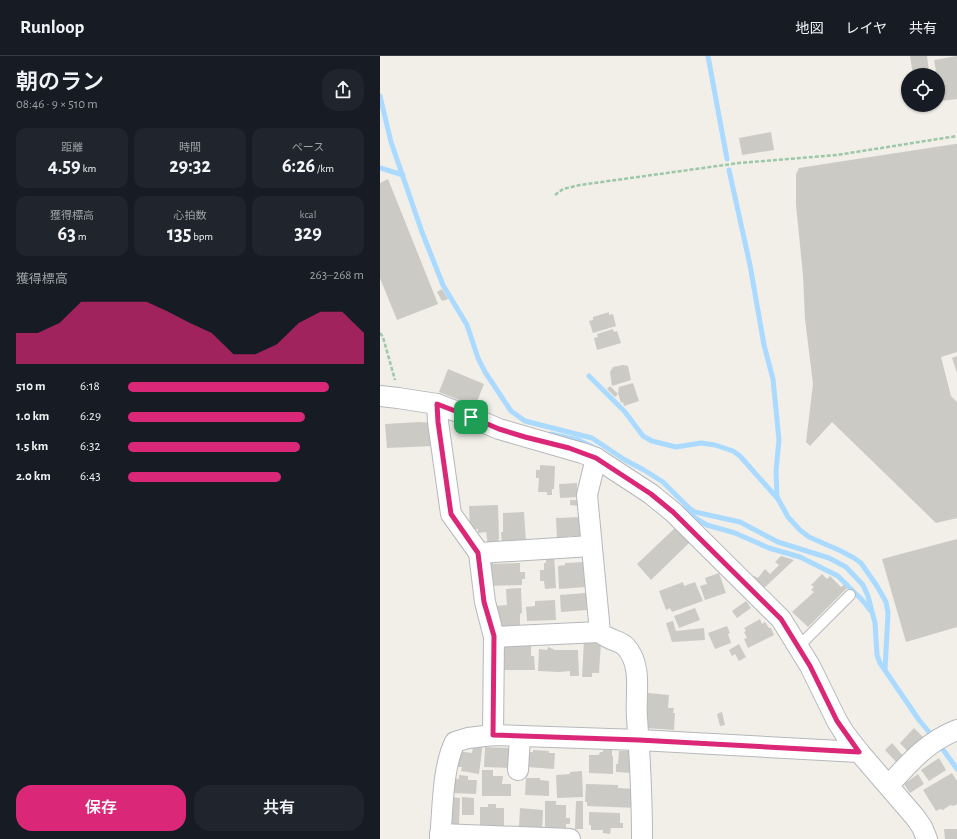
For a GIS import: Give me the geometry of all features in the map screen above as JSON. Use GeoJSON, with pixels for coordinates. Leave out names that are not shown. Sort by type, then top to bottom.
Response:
{"type":"FeatureCollection","features":[{"type":"Feature","properties":{"kind":"street"},"geometry":{"type":"LineString","coordinates":[[389,397],[437,404],[499,429],[569,448],[596,458],[635,482],[673,512],[774,610],[781,619],[810,666],[837,721],[859,752],[889,785],[922,827],[927,839]]}},
{"type":"Feature","properties":{"kind":"street"},"geometry":{"type":"LineString","coordinates":[[437,404],[440,438],[451,514],[478,553],[484,602],[494,636],[493,735]]}},
{"type":"Feature","properties":{"kind":"street"},"geometry":{"type":"LineString","coordinates":[[596,458],[587,495],[600,632]]}},
{"type":"Feature","properties":{"kind":"street"},"geometry":{"type":"LineString","coordinates":[[478,553],[591,546]]}},
{"type":"Feature","properties":{"kind":"street"},"geometry":{"type":"LineString","coordinates":[[494,636],[600,632],[607,637],[622,643],[626,647],[633,662],[637,679],[642,839]]}},
{"type":"Feature","properties":{"kind":"street"},"geometry":{"type":"LineString","coordinates":[[889,785],[924,749],[945,735],[957,730]]}},
{"type":"Feature","properties":{"kind":"street"},"geometry":{"type":"LineString","coordinates":[[570,839],[440,836],[445,780],[451,750],[455,742],[468,738],[493,735],[639,740],[859,752]]}},
{"type":"Feature","properties":{"kind":"street"},"geometry":{"type":"LineString","coordinates":[[518,770],[520,736]]}},
{"type":"Feature","properties":{"kind":"lane"},"geometry":{"type":"LineString","coordinates":[[798,647],[850,595]]}},
{"type":"Feature","properties":{"kind":"path"},"geometry":{"type":"LineString","coordinates":[[555,195],[564,189],[580,185],[739,163],[837,155],[957,136]]}},
{"type":"Feature","properties":{"kind":"path"},"geometry":{"type":"LineString","coordinates":[[380,333],[385,343],[389,397]]}},
{"type":"Feature","properties":{"kind":"building"},"geometry":{"type":"Polygon","coordinates":[[[910,56],[927,56],[928,68],[912,68],[910,56]]]}},
{"type":"Feature","properties":{"kind":"building"},"geometry":{"type":"Polygon","coordinates":[[[957,56],[957,99],[945,100],[945,68],[935,68],[934,60],[957,56]]]}},
{"type":"Feature","properties":{"kind":"building"},"geometry":{"type":"Polygon","coordinates":[[[771,132],[774,150],[742,155],[739,138],[771,132]]]}},
{"type":"Feature","properties":{"kind":"building"},"geometry":{"type":"Polygon","coordinates":[[[957,144],[957,352],[941,357],[951,396],[957,402],[957,518],[936,523],[832,422],[810,446],[806,442],[813,384],[805,319],[803,275],[796,205],[796,174],[799,168],[957,144]]]}},
{"type":"Feature","properties":{"kind":"building"},"geometry":{"type":"Polygon","coordinates":[[[388,179],[438,304],[397,320],[380,278],[380,183],[388,179]]]}},
{"type":"Feature","properties":{"kind":"building"},"geometry":{"type":"Polygon","coordinates":[[[442,289],[448,299],[442,301],[437,292],[442,289]]]}},
{"type":"Feature","properties":{"kind":"building"},"geometry":{"type":"Polygon","coordinates":[[[609,312],[609,315],[613,314],[616,326],[593,333],[589,321],[593,320],[593,317],[609,312]]]}},
{"type":"Feature","properties":{"kind":"building"},"geometry":{"type":"Polygon","coordinates":[[[613,329],[614,332],[617,331],[621,343],[597,350],[594,338],[598,337],[597,334],[613,329]]]}},
{"type":"Feature","properties":{"kind":"building"},"geometry":{"type":"Polygon","coordinates":[[[957,356],[957,373],[952,358],[957,356]]]}},
{"type":"Feature","properties":{"kind":"building"},"geometry":{"type":"Polygon","coordinates":[[[623,365],[628,366],[631,380],[612,386],[610,372],[613,367],[623,365]]]}},
{"type":"Feature","properties":{"kind":"building"},"geometry":{"type":"Polygon","coordinates":[[[448,369],[484,384],[476,404],[462,401],[439,392],[448,369]]]}},
{"type":"Feature","properties":{"kind":"building"},"geometry":{"type":"Polygon","coordinates":[[[633,383],[639,401],[624,406],[623,402],[621,403],[618,393],[619,387],[633,383]]]}},
{"type":"Feature","properties":{"kind":"building"},"geometry":{"type":"Polygon","coordinates":[[[610,386],[618,394],[615,397],[607,389],[610,386]]]}},
{"type":"Feature","properties":{"kind":"building"},"geometry":{"type":"Polygon","coordinates":[[[419,422],[432,423],[434,446],[387,448],[385,424],[419,422]]]}},
{"type":"Feature","properties":{"kind":"building"},"geometry":{"type":"Polygon","coordinates":[[[540,465],[555,466],[554,489],[552,489],[552,495],[547,495],[547,492],[538,492],[539,478],[536,478],[536,470],[540,470],[540,465]]]}},
{"type":"Feature","properties":{"kind":"building"},"geometry":{"type":"Polygon","coordinates":[[[577,483],[577,493],[579,493],[580,497],[560,498],[559,484],[577,483]]]}},
{"type":"Feature","properties":{"kind":"building"},"geometry":{"type":"Polygon","coordinates":[[[570,500],[580,500],[580,506],[570,505],[570,500]]]}},
{"type":"Feature","properties":{"kind":"building"},"geometry":{"type":"Polygon","coordinates":[[[498,505],[499,538],[497,544],[488,545],[486,532],[478,533],[478,529],[470,529],[469,506],[498,505]]]}},
{"type":"Feature","properties":{"kind":"building"},"geometry":{"type":"Polygon","coordinates":[[[524,512],[526,543],[502,544],[501,532],[503,532],[503,513],[524,512]]]}},
{"type":"Feature","properties":{"kind":"building"},"geometry":{"type":"Polygon","coordinates":[[[581,517],[582,538],[575,539],[575,536],[568,536],[564,539],[557,539],[556,518],[581,517]]]}},
{"type":"Feature","properties":{"kind":"building"},"geometry":{"type":"Polygon","coordinates":[[[676,527],[690,542],[651,580],[637,564],[676,527]]]}},
{"type":"Feature","properties":{"kind":"building"},"geometry":{"type":"Polygon","coordinates":[[[957,539],[957,627],[906,642],[882,559],[957,539]]]}},
{"type":"Feature","properties":{"kind":"building"},"geometry":{"type":"Polygon","coordinates":[[[554,554],[556,588],[545,589],[544,581],[540,581],[540,570],[544,570],[546,555],[554,554]]]}},
{"type":"Feature","properties":{"kind":"building"},"geometry":{"type":"Polygon","coordinates":[[[781,556],[794,560],[763,589],[751,579],[754,576],[758,578],[765,569],[770,574],[779,565],[775,562],[781,556]]]}},
{"type":"Feature","properties":{"kind":"building"},"geometry":{"type":"Polygon","coordinates":[[[487,560],[493,560],[493,564],[520,563],[520,572],[525,572],[525,579],[522,579],[522,585],[488,586],[487,560]]]}},
{"type":"Feature","properties":{"kind":"building"},"geometry":{"type":"Polygon","coordinates":[[[585,562],[586,587],[559,589],[558,566],[565,565],[565,563],[585,562]]]}},
{"type":"Feature","properties":{"kind":"building"},"geometry":{"type":"Polygon","coordinates":[[[719,573],[726,593],[705,600],[700,586],[707,584],[705,578],[719,573]]]}},
{"type":"Feature","properties":{"kind":"building"},"geometry":{"type":"Polygon","coordinates":[[[822,574],[827,579],[830,576],[841,587],[844,585],[847,588],[808,627],[792,612],[814,592],[811,590],[814,587],[811,585],[822,574]]]}},
{"type":"Feature","properties":{"kind":"building"},"geometry":{"type":"Polygon","coordinates":[[[683,582],[684,586],[695,582],[703,601],[672,612],[670,608],[666,610],[659,591],[683,582]]]}},
{"type":"Feature","properties":{"kind":"building"},"geometry":{"type":"Polygon","coordinates":[[[521,588],[522,613],[520,614],[520,627],[503,628],[497,623],[496,606],[507,605],[506,589],[521,588]]]}},
{"type":"Feature","properties":{"kind":"building"},"geometry":{"type":"Polygon","coordinates":[[[586,593],[587,610],[561,612],[560,595],[586,593]]]}},
{"type":"Feature","properties":{"kind":"building"},"geometry":{"type":"Polygon","coordinates":[[[555,600],[556,620],[527,621],[526,607],[535,606],[535,601],[555,600]]]}},
{"type":"Feature","properties":{"kind":"building"},"geometry":{"type":"Polygon","coordinates":[[[746,601],[751,608],[737,618],[732,611],[746,601]]]}},
{"type":"Feature","properties":{"kind":"building"},"geometry":{"type":"Polygon","coordinates":[[[695,608],[700,620],[679,628],[674,616],[695,608]]]}},
{"type":"Feature","properties":{"kind":"building"},"geometry":{"type":"Polygon","coordinates":[[[760,619],[762,624],[765,622],[769,628],[771,628],[774,635],[748,648],[744,639],[747,638],[744,628],[760,619]]]}},
{"type":"Feature","properties":{"kind":"building"},"geometry":{"type":"Polygon","coordinates":[[[673,621],[676,631],[704,628],[705,640],[672,642],[666,623],[673,621]]]}},
{"type":"Feature","properties":{"kind":"building"},"geometry":{"type":"Polygon","coordinates":[[[727,626],[730,633],[728,634],[731,643],[715,649],[708,633],[727,626]]]}},
{"type":"Feature","properties":{"kind":"building"},"geometry":{"type":"Polygon","coordinates":[[[584,640],[601,642],[599,673],[592,673],[592,677],[582,677],[584,640]]]}},
{"type":"Feature","properties":{"kind":"building"},"geometry":{"type":"Polygon","coordinates":[[[531,642],[531,656],[534,656],[535,670],[499,670],[498,645],[531,642]]]}},
{"type":"Feature","properties":{"kind":"building"},"geometry":{"type":"Polygon","coordinates":[[[739,644],[746,657],[739,661],[735,654],[732,656],[729,650],[739,644]]]}},
{"type":"Feature","properties":{"kind":"building"},"geometry":{"type":"Polygon","coordinates":[[[548,647],[555,650],[578,650],[579,676],[570,676],[570,671],[538,671],[539,649],[547,650],[548,647]]]}},
{"type":"Feature","properties":{"kind":"building"},"geometry":{"type":"Polygon","coordinates":[[[648,693],[669,695],[668,708],[674,708],[673,713],[675,713],[674,730],[645,728],[648,693]]]}},
{"type":"Feature","properties":{"kind":"building"},"geometry":{"type":"Polygon","coordinates":[[[722,712],[725,725],[720,726],[717,714],[722,712]]]}},
{"type":"Feature","properties":{"kind":"building"},"geometry":{"type":"Polygon","coordinates":[[[914,728],[923,737],[908,752],[900,743],[914,728]]]}},
{"type":"Feature","properties":{"kind":"building"},"geometry":{"type":"Polygon","coordinates":[[[474,740],[483,742],[479,774],[461,771],[462,767],[456,767],[458,751],[472,753],[474,740]]]}},
{"type":"Feature","properties":{"kind":"building"},"geometry":{"type":"Polygon","coordinates":[[[892,743],[904,757],[897,763],[885,750],[892,743]]]}},
{"type":"Feature","properties":{"kind":"building"},"geometry":{"type":"Polygon","coordinates":[[[485,747],[511,748],[510,768],[484,767],[485,747]]]}},
{"type":"Feature","properties":{"kind":"building"},"geometry":{"type":"Polygon","coordinates":[[[533,750],[555,753],[554,769],[528,767],[529,752],[533,752],[533,750]]]}},
{"type":"Feature","properties":{"kind":"building"},"geometry":{"type":"Polygon","coordinates":[[[603,750],[612,750],[613,774],[589,773],[589,755],[599,755],[600,752],[603,752],[603,750]]]}},
{"type":"Feature","properties":{"kind":"building"},"geometry":{"type":"Polygon","coordinates":[[[619,751],[629,751],[629,764],[632,764],[632,773],[616,772],[619,751]]]}},
{"type":"Feature","properties":{"kind":"building"},"geometry":{"type":"Polygon","coordinates":[[[939,758],[946,770],[929,781],[921,770],[939,758]]]}},
{"type":"Feature","properties":{"kind":"building"},"geometry":{"type":"Polygon","coordinates":[[[482,770],[493,770],[493,776],[503,776],[502,784],[511,784],[511,796],[482,796],[482,770]]]}},
{"type":"Feature","properties":{"kind":"building"},"geometry":{"type":"Polygon","coordinates":[[[582,771],[583,797],[557,798],[556,775],[582,771]]]}},
{"type":"Feature","properties":{"kind":"building"},"geometry":{"type":"Polygon","coordinates":[[[952,773],[957,781],[957,804],[954,806],[950,805],[943,810],[940,809],[936,811],[923,790],[952,773]]]}},
{"type":"Feature","properties":{"kind":"building"},"geometry":{"type":"Polygon","coordinates":[[[918,774],[924,784],[910,793],[904,784],[918,774]]]}},
{"type":"Feature","properties":{"kind":"building"},"geometry":{"type":"Polygon","coordinates":[[[459,775],[468,776],[468,780],[477,780],[476,794],[451,793],[451,778],[459,779],[459,775]]]}},
{"type":"Feature","properties":{"kind":"building"},"geometry":{"type":"Polygon","coordinates":[[[526,778],[540,778],[540,780],[549,781],[549,796],[525,795],[526,778]]]}},
{"type":"Feature","properties":{"kind":"building"},"geometry":{"type":"Polygon","coordinates":[[[586,784],[618,785],[618,788],[637,789],[638,808],[587,806],[587,802],[585,802],[586,784]]]}},
{"type":"Feature","properties":{"kind":"building"},"geometry":{"type":"Polygon","coordinates":[[[448,797],[460,798],[459,825],[446,825],[448,797]]]}},
{"type":"Feature","properties":{"kind":"building"},"geometry":{"type":"Polygon","coordinates":[[[462,797],[474,798],[474,815],[462,815],[462,797]]]}},
{"type":"Feature","properties":{"kind":"building"},"geometry":{"type":"Polygon","coordinates":[[[545,801],[556,801],[556,805],[566,805],[566,818],[570,818],[570,824],[566,824],[564,832],[545,830],[545,801]]]}},
{"type":"Feature","properties":{"kind":"building"},"geometry":{"type":"Polygon","coordinates":[[[576,801],[583,801],[583,829],[575,829],[576,801]]]}},
{"type":"Feature","properties":{"kind":"building"},"geometry":{"type":"Polygon","coordinates":[[[488,804],[496,804],[496,808],[504,808],[504,829],[480,829],[480,807],[488,807],[488,804]]]}},
{"type":"Feature","properties":{"kind":"building"},"geometry":{"type":"Polygon","coordinates":[[[520,808],[543,810],[542,832],[525,830],[525,827],[519,827],[520,808]]]}},
{"type":"Feature","properties":{"kind":"building"},"geometry":{"type":"Polygon","coordinates":[[[589,812],[620,813],[620,823],[623,823],[623,828],[611,828],[610,834],[603,833],[603,830],[591,830],[591,825],[589,825],[589,812]]]}},
{"type":"Feature","properties":{"kind":"building"},"geometry":{"type":"Polygon","coordinates":[[[944,829],[957,829],[957,839],[945,839],[944,829]]]}},
{"type":"Feature","properties":{"kind":"waterway"},"geometry":{"type":"LineString","coordinates":[[708,56],[727,159]]}},
{"type":"Feature","properties":{"kind":"waterway"},"geometry":{"type":"LineString","coordinates":[[380,96],[391,142],[422,232],[443,285],[467,325],[478,358],[485,372],[511,411],[525,421],[592,438],[625,460],[663,482],[695,512],[740,522],[778,542],[829,558],[846,567],[863,585],[868,596],[875,623],[877,655],[880,663],[919,720],[934,738]]}},
{"type":"Feature","properties":{"kind":"waterway"},"geometry":{"type":"LineString","coordinates":[[380,168],[403,175]]}},
{"type":"Feature","properties":{"kind":"waterway"},"geometry":{"type":"LineString","coordinates":[[729,170],[750,265],[764,345],[773,379],[779,440],[776,471],[777,497],[788,517],[800,530],[809,537],[841,551],[861,563],[877,586],[886,602],[888,613],[885,670]]}},
{"type":"Feature","properties":{"kind":"waterway"},"geometry":{"type":"LineString","coordinates":[[589,376],[625,412],[643,436],[652,441],[676,447],[701,443],[715,445],[733,451],[740,456],[778,499]]}},
{"type":"Feature","properties":{"kind":"waterway"},"geometry":{"type":"LineString","coordinates":[[551,434],[578,440],[597,449]]}},
{"type":"Feature","properties":{"kind":"waterway"},"geometry":{"type":"LineString","coordinates":[[682,508],[707,525],[735,533],[769,548],[800,557],[838,576],[871,611]]}},
{"type":"Feature","properties":{"kind":"waterway"},"geometry":{"type":"LineString","coordinates":[[939,744],[957,769]]}},
{"type":"Feature","properties":{"kind":"route"},"geometry":{"type":"LineString","coordinates":[[437,404],[471,417],[499,429],[569,448],[596,458],[635,482],[673,512],[752,591],[774,610],[781,619],[810,666],[837,721],[859,752],[639,740],[493,735],[494,636],[484,602],[478,553],[474,545],[451,514],[448,501],[437,404]]}}]}
